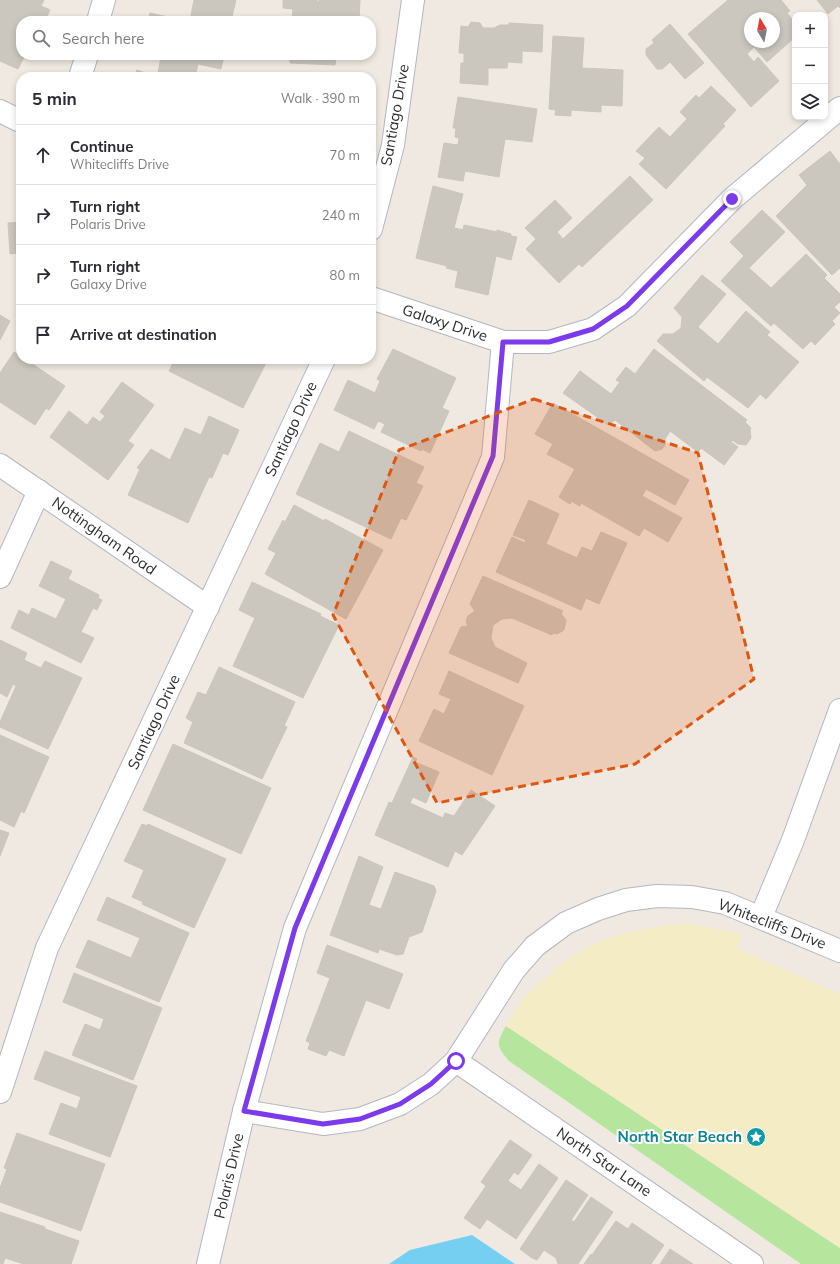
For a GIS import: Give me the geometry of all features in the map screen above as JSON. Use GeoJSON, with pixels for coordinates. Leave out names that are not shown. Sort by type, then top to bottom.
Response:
{"type":"FeatureCollection","features":[{"type":"Feature","properties":{"kind":"street"},"geometry":{"type":"LineString","coordinates":[[99,16],[104,0]]}},
{"type":"Feature","properties":{"kind":"street","name":"Santiago Drive"},"geometry":{"type":"LineString","coordinates":[[376,209],[392,145],[413,0]]}},
{"type":"Feature","properties":{"kind":"street"},"geometry":{"type":"LineString","coordinates":[[82,72],[85,60]]}},
{"type":"Feature","properties":{"kind":"street","name":"Galaxy Drive"},"geometry":{"type":"LineString","coordinates":[[376,300],[503,342],[549,342],[593,329],[627,306],[732,199],[840,108]]}},
{"type":"Feature","properties":{"kind":"street"},"geometry":{"type":"LineString","coordinates":[[0,111],[16,119]]}},
{"type":"Feature","properties":{"kind":"street","name":"Polaris Drive"},"geometry":{"type":"LineString","coordinates":[[208,1264],[244,1111],[295,928],[493,456],[503,342]]}},
{"type":"Feature","properties":{"kind":"street","name":"Santiago Drive"},"geometry":{"type":"LineString","coordinates":[[0,1092],[47,948],[322,364]]}},
{"type":"Feature","properties":{"kind":"street","name":"Nottingham Road"},"geometry":{"type":"LineString","coordinates":[[0,465],[208,607]]}},
{"type":"Feature","properties":{"kind":"street"},"geometry":{"type":"LineString","coordinates":[[0,577],[39,491]]}},
{"type":"Feature","properties":{"kind":"street"},"geometry":{"type":"LineString","coordinates":[[761,917],[793,840],[840,710]]}},
{"type":"Feature","properties":{"kind":"street","name":"Whitecliffs Drive"},"geometry":{"type":"LineString","coordinates":[[244,1111],[323,1124],[360,1119],[400,1104],[431,1084],[456,1061],[514,970],[534,946],[566,923],[598,909],[626,900],[657,896],[692,897],[725,903],[840,951]]}},
{"type":"Feature","properties":{"kind":"street","name":"North Star Lane"},"geometry":{"type":"LineString","coordinates":[[456,1061],[752,1264]]}},
{"type":"Feature","properties":{"kind":"highlighted area"},"geometry":{"type":"Polygon","coordinates":[[[534,399],[698,453],[754,679],[635,764],[437,803],[333,615],[399,450],[534,399]]]}},
{"type":"Feature","properties":{"kind":"green space"},"geometry":{"type":"Polygon","coordinates":[[[506,1026],[840,1248],[840,1264],[801,1264],[509,1061],[502,1052],[499,1044],[500,1037],[506,1026]]]}},
{"type":"Feature","properties":{"kind":"sand","name":"North Star Beach"},"geometry":{"type":"Polygon","coordinates":[[[685,923],[743,934],[737,948],[840,994],[840,1248],[506,1026],[524,997],[564,962],[593,944],[633,931],[685,923]]]}},
{"type":"Feature","properties":{"kind":"water"},"geometry":{"type":"Polygon","coordinates":[[[472,1235],[515,1264],[389,1264],[410,1250],[472,1235]]]}},
{"type":"Feature","properties":{"kind":"building"},"geometry":{"type":"Polygon","coordinates":[[[0,0],[44,0],[41,6],[50,10],[47,16],[16,16],[16,60],[22,60],[18,69],[0,61],[0,0]]]}},
{"type":"Feature","properties":{"kind":"building"},"geometry":{"type":"Polygon","coordinates":[[[194,0],[236,0],[232,16],[191,16],[194,0]]]}},
{"type":"Feature","properties":{"kind":"building"},"geometry":{"type":"Polygon","coordinates":[[[283,0],[316,0],[319,2],[319,0],[360,0],[359,16],[292,16],[293,9],[283,8],[283,0]]]}},
{"type":"Feature","properties":{"kind":"building"},"geometry":{"type":"Polygon","coordinates":[[[728,0],[781,0],[790,11],[787,13],[792,19],[792,40],[767,62],[755,48],[780,48],[780,12],[744,12],[744,48],[753,48],[747,54],[754,62],[758,57],[779,81],[751,107],[688,34],[728,0]]]}},
{"type":"Feature","properties":{"kind":"building"},"geometry":{"type":"Polygon","coordinates":[[[817,0],[840,0],[840,8],[838,6],[828,14],[828,12],[817,0]]]}},
{"type":"Feature","properties":{"kind":"building"},"geometry":{"type":"Polygon","coordinates":[[[150,13],[164,16],[149,16],[150,13]]]}},
{"type":"Feature","properties":{"kind":"building"},"geometry":{"type":"Polygon","coordinates":[[[471,22],[480,23],[483,28],[494,28],[500,25],[509,25],[509,23],[543,25],[542,52],[522,51],[522,63],[508,62],[507,68],[488,68],[488,85],[460,83],[461,63],[464,63],[464,53],[459,53],[461,26],[468,27],[471,22]]]}},
{"type":"Feature","properties":{"kind":"building"},"geometry":{"type":"Polygon","coordinates":[[[670,24],[704,63],[685,79],[670,62],[662,69],[657,69],[646,55],[646,49],[654,43],[652,40],[670,24]]]}},
{"type":"Feature","properties":{"kind":"building"},"geometry":{"type":"Polygon","coordinates":[[[553,36],[584,38],[582,68],[623,70],[622,106],[601,105],[601,112],[571,110],[571,116],[555,115],[556,110],[549,109],[553,36]]]}},
{"type":"Feature","properties":{"kind":"building"},"geometry":{"type":"Polygon","coordinates":[[[160,60],[223,60],[221,69],[198,64],[196,72],[158,72],[160,60]]]}},
{"type":"Feature","properties":{"kind":"building"},"geometry":{"type":"Polygon","coordinates":[[[290,60],[336,60],[335,65],[290,63],[290,60]]]}},
{"type":"Feature","properties":{"kind":"building"},"geometry":{"type":"Polygon","coordinates":[[[711,86],[736,110],[723,124],[725,126],[666,189],[639,164],[645,158],[636,151],[659,127],[670,137],[687,119],[680,112],[696,95],[699,98],[711,86]]]}},
{"type":"Feature","properties":{"kind":"building"},"geometry":{"type":"Polygon","coordinates":[[[458,97],[537,109],[532,142],[505,139],[499,177],[465,171],[463,181],[438,177],[444,143],[458,145],[459,138],[455,137],[456,128],[453,128],[458,97]]]}},
{"type":"Feature","properties":{"kind":"building"},"geometry":{"type":"Polygon","coordinates":[[[830,151],[840,164],[840,268],[832,275],[776,216],[807,185],[799,175],[830,151]]]}},
{"type":"Feature","properties":{"kind":"building"},"geometry":{"type":"Polygon","coordinates":[[[630,176],[653,200],[582,267],[579,264],[559,283],[526,249],[536,239],[525,228],[555,200],[572,218],[557,232],[563,239],[630,176]]]}},
{"type":"Feature","properties":{"kind":"building"},"geometry":{"type":"Polygon","coordinates":[[[433,186],[463,194],[454,228],[463,230],[464,225],[497,232],[497,230],[517,237],[511,260],[496,256],[488,295],[455,287],[458,271],[446,268],[447,266],[416,258],[433,186]]]}},
{"type":"Feature","properties":{"kind":"building"},"geometry":{"type":"Polygon","coordinates":[[[762,210],[785,232],[749,268],[771,288],[806,254],[827,275],[824,278],[840,294],[840,302],[834,307],[840,313],[832,321],[835,324],[815,345],[811,341],[803,349],[774,323],[771,326],[721,281],[744,256],[730,242],[762,210]]]}},
{"type":"Feature","properties":{"kind":"building"},"geometry":{"type":"Polygon","coordinates":[[[16,222],[16,253],[10,254],[8,223],[16,222]]]}},
{"type":"Feature","properties":{"kind":"building"},"geometry":{"type":"Polygon","coordinates":[[[702,275],[726,294],[698,327],[718,344],[746,311],[770,332],[767,335],[799,362],[766,399],[760,394],[748,408],[707,377],[704,381],[657,341],[663,334],[673,334],[681,328],[682,317],[674,308],[702,275]]]}},
{"type":"Feature","properties":{"kind":"building"},"geometry":{"type":"Polygon","coordinates":[[[0,315],[10,321],[0,340],[0,315]]]}},
{"type":"Feature","properties":{"kind":"building"},"geometry":{"type":"Polygon","coordinates":[[[393,349],[456,378],[442,408],[449,411],[430,453],[422,449],[421,451],[381,432],[385,424],[378,421],[374,429],[334,410],[348,380],[375,393],[380,381],[377,379],[393,349]]]}},
{"type":"Feature","properties":{"kind":"building"},"geometry":{"type":"Polygon","coordinates":[[[654,349],[747,420],[745,422],[751,428],[751,438],[746,445],[738,444],[732,440],[731,442],[738,447],[724,465],[701,448],[698,452],[670,431],[665,439],[665,445],[662,449],[655,451],[615,420],[610,424],[607,424],[563,393],[580,371],[611,394],[620,382],[616,380],[626,367],[635,374],[654,349]]]}},
{"type":"Feature","properties":{"kind":"building"},"geometry":{"type":"Polygon","coordinates":[[[14,352],[16,353],[16,364],[32,364],[65,386],[49,410],[46,408],[35,425],[0,402],[0,373],[14,352]]]}},
{"type":"Feature","properties":{"kind":"building"},"geometry":{"type":"Polygon","coordinates":[[[172,364],[265,364],[243,408],[169,371],[172,364]]]}},
{"type":"Feature","properties":{"kind":"building"},"geometry":{"type":"Polygon","coordinates":[[[122,382],[154,405],[128,441],[134,445],[108,480],[50,437],[69,411],[87,425],[93,417],[100,422],[105,416],[100,412],[122,382]]]}},
{"type":"Feature","properties":{"kind":"building"},"geometry":{"type":"Polygon","coordinates":[[[553,403],[689,480],[675,505],[646,489],[642,496],[682,518],[668,542],[644,528],[639,536],[581,503],[580,506],[571,501],[570,504],[559,497],[575,469],[547,454],[553,444],[535,434],[553,403]]]}},
{"type":"Feature","properties":{"kind":"building"},"geometry":{"type":"Polygon","coordinates":[[[209,416],[239,430],[228,455],[223,453],[212,478],[209,477],[188,523],[128,495],[140,469],[137,468],[151,449],[170,460],[185,428],[201,435],[209,416]]]}},
{"type":"Feature","properties":{"kind":"building"},"geometry":{"type":"Polygon","coordinates":[[[349,431],[424,467],[416,483],[423,486],[406,520],[401,518],[391,539],[296,494],[320,443],[339,452],[349,431]]]}},
{"type":"Feature","properties":{"kind":"building"},"geometry":{"type":"Polygon","coordinates":[[[529,500],[559,514],[546,544],[577,558],[582,547],[592,551],[601,532],[627,543],[599,604],[586,598],[581,610],[496,572],[512,537],[525,543],[526,540],[513,535],[529,500]]]}},
{"type":"Feature","properties":{"kind":"building"},"geometry":{"type":"Polygon","coordinates":[[[294,505],[324,521],[325,519],[383,550],[346,619],[265,574],[276,553],[268,549],[283,520],[285,522],[294,505]]]}},
{"type":"Feature","properties":{"kind":"building"},"geometry":{"type":"Polygon","coordinates":[[[51,561],[72,571],[68,579],[99,595],[98,598],[102,600],[97,610],[93,608],[81,632],[94,638],[81,663],[11,628],[19,610],[29,615],[32,608],[56,619],[66,599],[39,586],[51,561]]]}},
{"type":"Feature","properties":{"kind":"building"},"geometry":{"type":"Polygon","coordinates":[[[483,576],[563,611],[561,614],[566,620],[564,630],[557,634],[553,633],[552,635],[512,618],[502,619],[493,625],[491,638],[495,647],[527,663],[518,683],[449,653],[461,627],[468,626],[466,621],[468,616],[475,611],[470,604],[483,576]]]}},
{"type":"Feature","properties":{"kind":"building"},"geometry":{"type":"Polygon","coordinates":[[[252,582],[321,614],[320,616],[339,625],[303,698],[233,666],[255,618],[239,610],[252,582]]]}},
{"type":"Feature","properties":{"kind":"building"},"geometry":{"type":"Polygon","coordinates":[[[0,640],[27,653],[24,660],[41,668],[45,661],[82,678],[48,749],[0,727],[0,722],[16,686],[13,684],[7,697],[0,693],[0,640]]]}},
{"type":"Feature","properties":{"kind":"building"},"geometry":{"type":"Polygon","coordinates":[[[219,667],[295,702],[284,726],[287,727],[262,779],[184,743],[193,722],[186,718],[198,692],[206,695],[219,667]]]}},
{"type":"Feature","properties":{"kind":"building"},"geometry":{"type":"Polygon","coordinates":[[[449,671],[524,706],[492,775],[419,741],[434,709],[444,714],[451,699],[439,694],[449,671]]]}},
{"type":"Feature","properties":{"kind":"building"},"geometry":{"type":"Polygon","coordinates":[[[0,735],[49,757],[24,813],[21,811],[14,827],[0,820],[0,735]]]}},
{"type":"Feature","properties":{"kind":"building"},"geometry":{"type":"Polygon","coordinates":[[[173,744],[271,788],[241,854],[143,810],[173,744]]]}},
{"type":"Feature","properties":{"kind":"building"},"geometry":{"type":"Polygon","coordinates":[[[413,757],[417,759],[415,762],[439,772],[426,803],[413,797],[410,803],[443,818],[445,813],[454,816],[471,790],[495,806],[462,855],[455,851],[448,867],[375,835],[389,802],[392,803],[413,757]]]}},
{"type":"Feature","properties":{"kind":"building"},"geometry":{"type":"Polygon","coordinates":[[[142,824],[147,826],[148,824],[226,859],[194,928],[142,904],[143,902],[132,897],[144,870],[124,861],[142,824]]]}},
{"type":"Feature","properties":{"kind":"building"},"geometry":{"type":"Polygon","coordinates":[[[0,830],[9,833],[0,856],[0,830]]]}},
{"type":"Feature","properties":{"kind":"building"},"geometry":{"type":"Polygon","coordinates":[[[359,856],[383,867],[369,905],[381,909],[395,872],[434,886],[436,891],[422,932],[409,937],[403,954],[397,955],[379,949],[378,953],[330,935],[359,856]]]}},
{"type":"Feature","properties":{"kind":"building"},"geometry":{"type":"Polygon","coordinates":[[[107,897],[189,933],[159,1002],[76,967],[88,940],[131,958],[140,938],[97,920],[107,897]]]}},
{"type":"Feature","properties":{"kind":"building"},"geometry":{"type":"Polygon","coordinates":[[[327,945],[403,974],[389,1009],[366,1000],[344,1056],[329,1050],[326,1056],[308,1049],[310,1043],[306,1041],[330,978],[317,973],[327,945]]]}},
{"type":"Feature","properties":{"kind":"building"},"geometry":{"type":"Polygon","coordinates":[[[74,973],[162,1008],[133,1080],[72,1055],[85,1024],[100,1030],[104,1019],[63,1002],[74,973]]]}},
{"type":"Feature","properties":{"kind":"building"},"geometry":{"type":"Polygon","coordinates":[[[45,1051],[137,1086],[110,1157],[49,1134],[61,1103],[77,1109],[81,1097],[34,1079],[45,1051]]]}},
{"type":"Feature","properties":{"kind":"building"},"geometry":{"type":"Polygon","coordinates":[[[17,1133],[105,1164],[81,1231],[0,1202],[0,1188],[7,1169],[4,1168],[17,1133]]]}},
{"type":"Feature","properties":{"kind":"building"},"geometry":{"type":"Polygon","coordinates":[[[510,1140],[532,1155],[518,1175],[514,1172],[508,1181],[521,1190],[539,1164],[558,1178],[516,1239],[487,1219],[480,1229],[464,1218],[486,1186],[481,1182],[510,1140]]]}},
{"type":"Feature","properties":{"kind":"building"},"geometry":{"type":"Polygon","coordinates":[[[566,1180],[588,1195],[571,1220],[574,1222],[591,1197],[613,1212],[578,1264],[558,1264],[556,1258],[544,1250],[537,1260],[520,1249],[566,1180]]]}},
{"type":"Feature","properties":{"kind":"building"},"geometry":{"type":"Polygon","coordinates":[[[0,1212],[45,1227],[45,1229],[79,1241],[71,1264],[24,1264],[5,1258],[3,1264],[0,1264],[0,1212]]]}},
{"type":"Feature","properties":{"kind":"building"},"geometry":{"type":"Polygon","coordinates":[[[616,1221],[628,1229],[632,1223],[664,1245],[651,1264],[584,1264],[616,1221]]]}},
{"type":"Feature","properties":{"kind":"building"},"geometry":{"type":"Polygon","coordinates":[[[670,1249],[693,1264],[660,1264],[670,1249]]]}},
{"type":"Feature","properties":{"kind":"place","name":"North Star Beach"},"geometry":{"type":"Point","coordinates":[756,1137]}},
{"type":"Feature","properties":{"kind":"route"},"geometry":{"type":"LineString","coordinates":[[456,1061],[431,1084],[400,1104],[360,1119],[323,1124],[244,1111],[295,928],[493,456],[503,342],[549,342],[593,329],[627,306],[732,199]]}}]}
